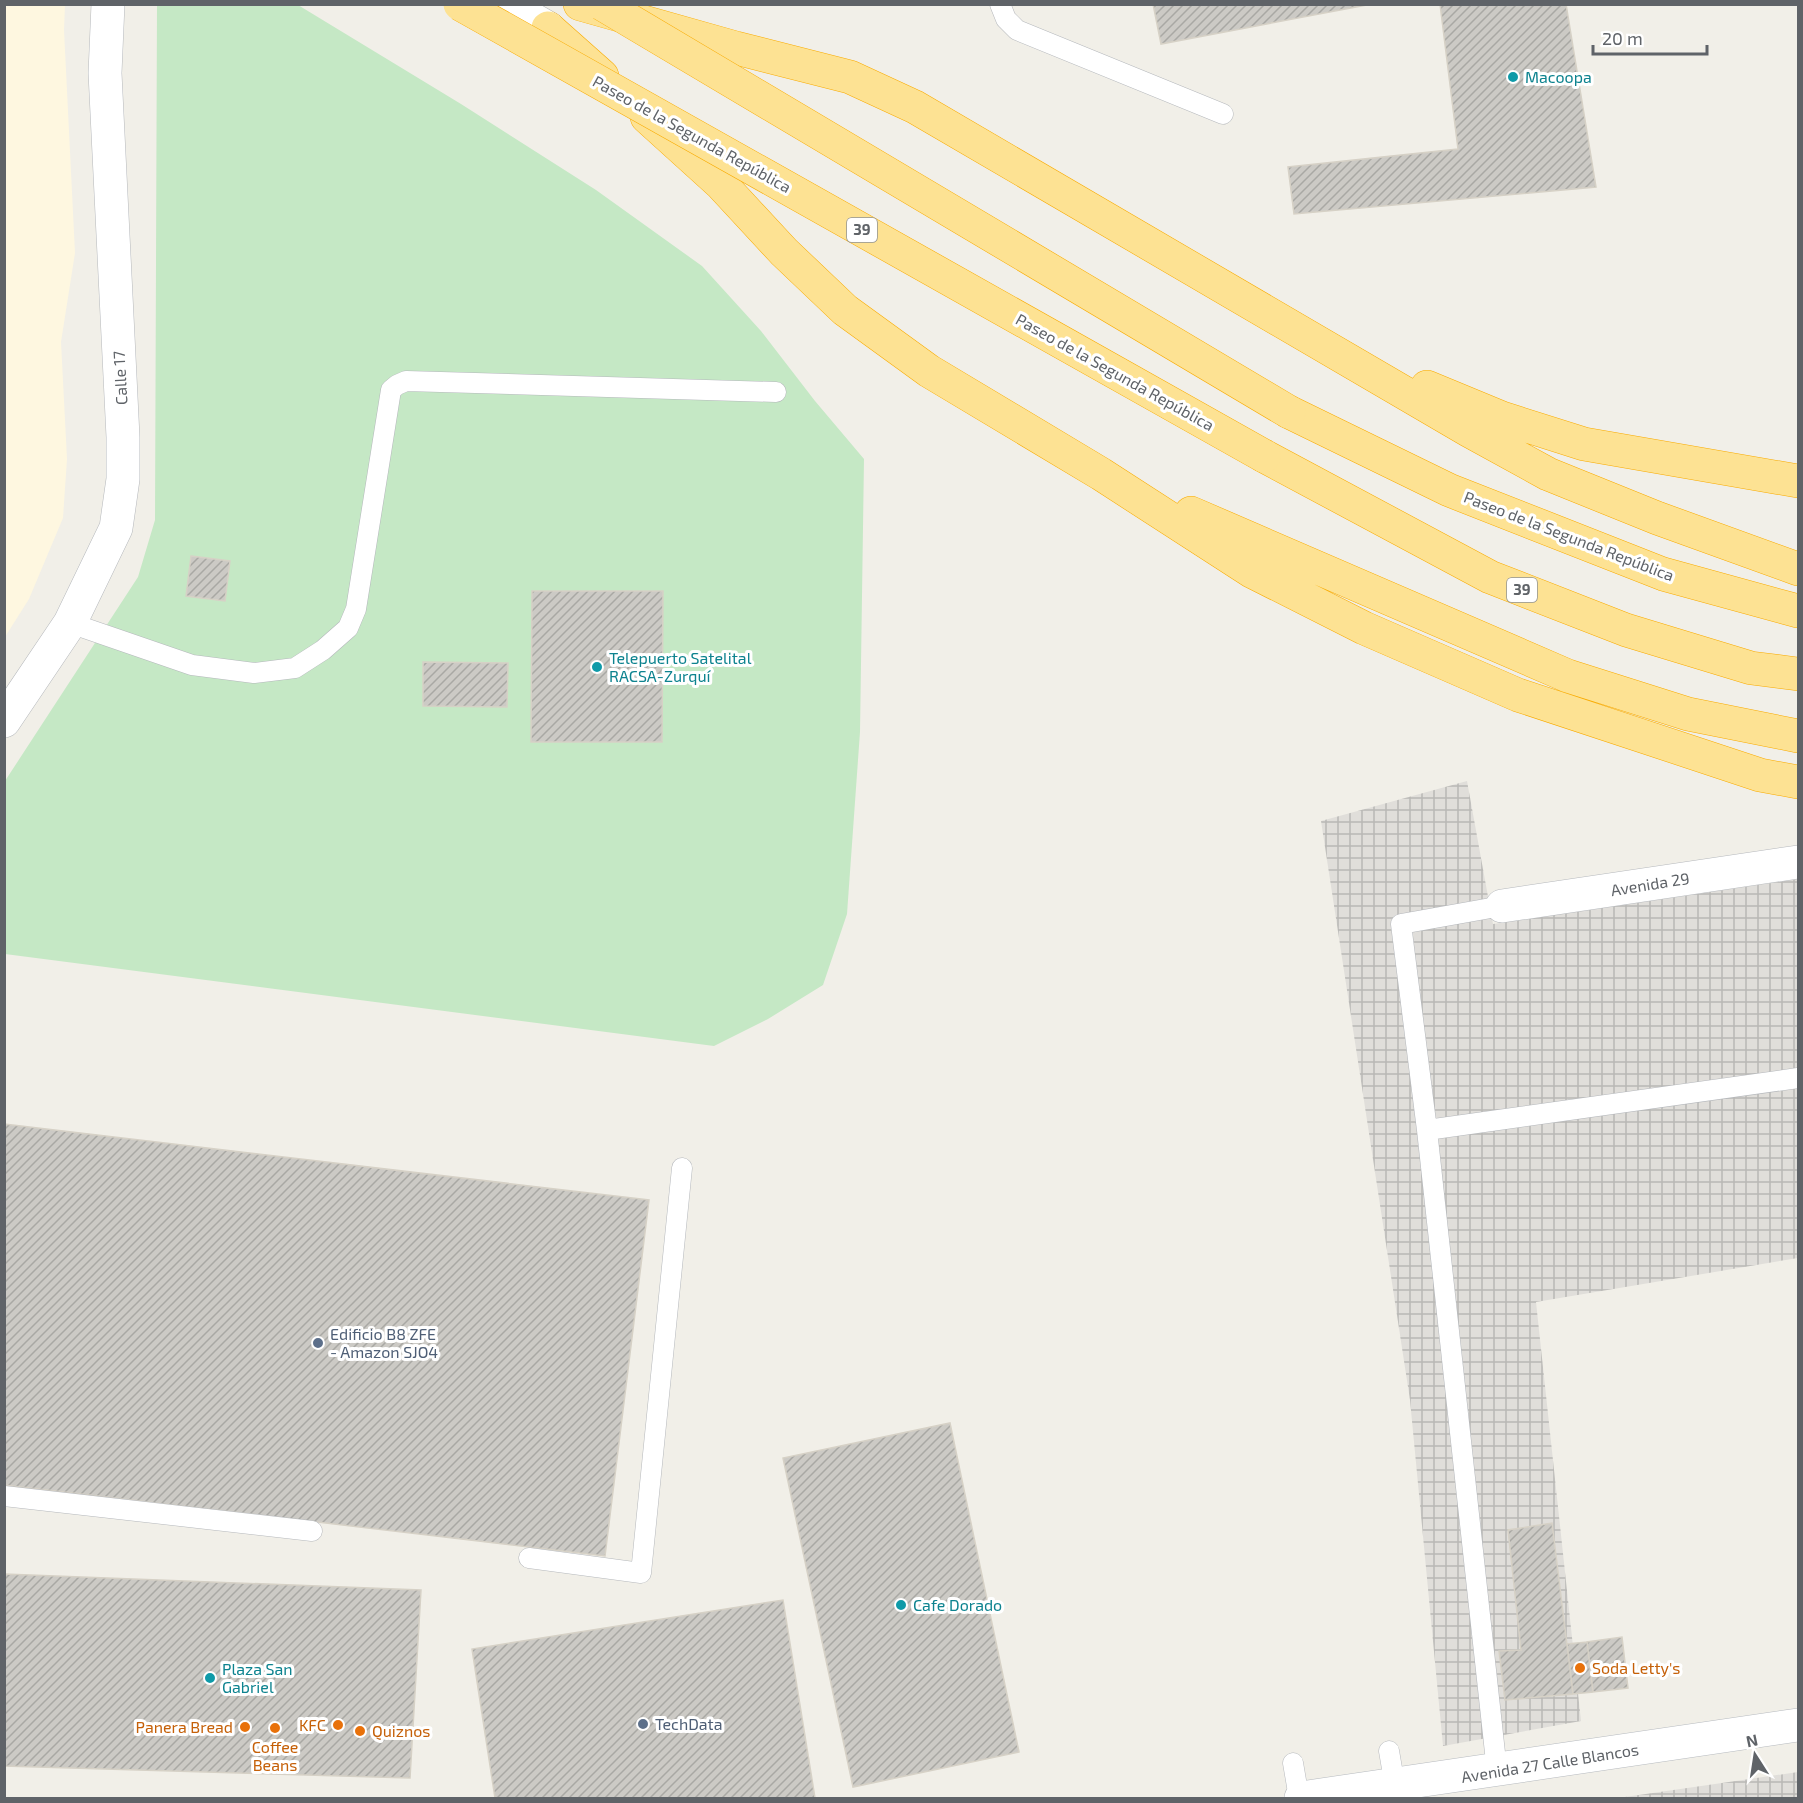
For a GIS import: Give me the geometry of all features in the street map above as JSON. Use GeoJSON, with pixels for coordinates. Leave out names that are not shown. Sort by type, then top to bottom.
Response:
{"type":"FeatureCollection","features":[{"type":"Feature","properties":{"kind":"highway","name":"Paseo de la Segunda República"},"geometry":{"type":"LineString","coordinates":[[460,4],[1264,456],[1490,577],[1626,630],[1751,668],[1798,674]]}},
{"type":"Feature","properties":{"kind":"highway"},"geometry":{"type":"LineString","coordinates":[[580,4],[850,77],[915,107],[1468,430],[1548,474],[1657,518],[1798,569]]}},
{"type":"Feature","properties":{"kind":"highway","name":"Paseo de la Segunda República"},"geometry":{"type":"LineString","coordinates":[[602,4],[1289,412],[1449,490],[1663,574],[1798,611]]}},
{"type":"Feature","properties":{"kind":"highway"},"geometry":{"type":"LineString","coordinates":[[548,28],[721,184],[784,252],[845,310],[929,371],[1101,474],[1251,571],[1364,628],[1518,695],[1760,775],[1798,782]]}},
{"type":"Feature","properties":{"kind":"highway"},"geometry":{"type":"LineString","coordinates":[[1315,340],[1502,418],[1584,444],[1798,481]]}},
{"type":"Feature","properties":{"kind":"highway"},"geometry":{"type":"LineString","coordinates":[[1101,474],[1568,676],[1688,714],[1798,736]]}},
{"type":"Feature","properties":{"kind":"street","name":"Calle 17"},"geometry":{"type":"LineString","coordinates":[[6,717],[70,623],[116,528],[123,479],[123,437],[105,73],[108,4]]}},
{"type":"Feature","properties":{"kind":"street"},"geometry":{"type":"LineString","coordinates":[[506,4],[548,28]]}},
{"type":"Feature","properties":{"kind":"street","name":"Avenida 29"},"geometry":{"type":"LineString","coordinates":[[1502,906],[1798,862]]}},
{"type":"Feature","properties":{"kind":"street","name":"Avenida 27 Calle Blancos"},"geometry":{"type":"LineString","coordinates":[[1300,1798],[1395,1786],[1798,1725]]}},
{"type":"Feature","properties":{"kind":"lane"},"geometry":{"type":"LineString","coordinates":[[1000,4],[1006,19],[1017,30],[1223,114]]}},
{"type":"Feature","properties":{"kind":"lane"},"geometry":{"type":"LineString","coordinates":[[70,623],[192,665],[254,673],[295,668],[322,650],[348,628],[356,609],[389,398],[391,390],[406,381],[776,392]]}},
{"type":"Feature","properties":{"kind":"lane"},"geometry":{"type":"LineString","coordinates":[[1497,1771],[1427,1130],[1401,924],[1502,906]]}},
{"type":"Feature","properties":{"kind":"lane"},"geometry":{"type":"LineString","coordinates":[[1427,1130],[1798,1078]]}},
{"type":"Feature","properties":{"kind":"lane"},"geometry":{"type":"LineString","coordinates":[[529,1558],[641,1574],[681,1168]]}},
{"type":"Feature","properties":{"kind":"lane"},"geometry":{"type":"LineString","coordinates":[[4,1497],[312,1531]]}},
{"type":"Feature","properties":{"kind":"lane"},"geometry":{"type":"LineString","coordinates":[[1389,1751],[1395,1786]]}},
{"type":"Feature","properties":{"kind":"lane"},"geometry":{"type":"LineString","coordinates":[[1293,1763],[1300,1798]]}},
{"type":"Feature","properties":{"kind":"shaded area"},"geometry":{"type":"Polygon","coordinates":[[[5,4],[65,5],[64,30],[75,253],[61,342],[67,459],[63,518],[29,599],[5,637],[5,4]]]}},
{"type":"Feature","properties":{"kind":"shaded area"},"geometry":{"type":"Polygon","coordinates":[[[1467,781],[1493,924],[1798,879],[1798,1258],[1536,1302],[1581,1721],[1443,1746],[1410,1400],[1321,821],[1467,781]]]}},
{"type":"Feature","properties":{"kind":"shaded area"},"geometry":{"type":"Polygon","coordinates":[[[1798,1772],[1798,1798],[1618,1798],[1798,1772]]]}},
{"type":"Feature","properties":{"kind":"green space"},"geometry":{"type":"Polygon","coordinates":[[[157,5],[298,5],[461,104],[596,190],[702,266],[761,331],[815,401],[864,459],[860,732],[847,914],[823,985],[768,1019],[714,1046],[5,954],[5,781],[138,577],[155,520],[157,5]]]}},
{"type":"Feature","properties":{"kind":"building"},"geometry":{"type":"Polygon","coordinates":[[[1153,4],[1372,4],[1161,44],[1153,4]]]}},
{"type":"Feature","properties":{"kind":"building","name":"Macoopa"},"geometry":{"type":"Polygon","coordinates":[[[1440,4],[1566,4],[1596,187],[1294,214],[1288,167],[1458,149],[1440,4]]]}},
{"type":"Feature","properties":{"kind":"building"},"geometry":{"type":"Polygon","coordinates":[[[191,556],[230,561],[225,601],[186,596],[191,556]]]}},
{"type":"Feature","properties":{"kind":"building","name":"Telepuerto Satelital RACSA-Zurquí"},"geometry":{"type":"Polygon","coordinates":[[[532,591],[663,591],[662,742],[531,742],[532,591]]]}},
{"type":"Feature","properties":{"kind":"building"},"geometry":{"type":"Polygon","coordinates":[[[423,662],[508,663],[507,707],[423,706],[423,662]]]}},
{"type":"Feature","properties":{"kind":"building","name":"Edificio B8 ZFE - Amazon SJO4"},"geometry":{"type":"Polygon","coordinates":[[[4,1124],[649,1200],[605,1556],[4,1485],[4,1124]]]}},
{"type":"Feature","properties":{"kind":"building","name":"Cafe Dorado"},"geometry":{"type":"Polygon","coordinates":[[[950,1423],[1019,1752],[853,1787],[783,1458],[950,1423]]]}},
{"type":"Feature","properties":{"kind":"building"},"geometry":{"type":"Polygon","coordinates":[[[1552,1523],[1573,1694],[1505,1700],[1499,1651],[1521,1650],[1508,1530],[1552,1523]]]}},
{"type":"Feature","properties":{"kind":"building","name":"Plaza San Gabriel"},"geometry":{"type":"Polygon","coordinates":[[[4,1574],[421,1590],[410,1778],[4,1766],[4,1574]]]}},
{"type":"Feature","properties":{"kind":"building","name":"TechData"},"geometry":{"type":"Polygon","coordinates":[[[783,1600],[815,1798],[495,1798],[472,1649],[783,1600]]]}},
{"type":"Feature","properties":{"kind":"building"},"geometry":{"type":"Polygon","coordinates":[[[1622,1637],[1628,1688],[1593,1692],[1587,1642],[1622,1637]]]}},
{"type":"Feature","properties":{"kind":"building","name":"Soda Letty's"},"geometry":{"type":"Polygon","coordinates":[[[1587,1642],[1593,1692],[1573,1694],[1567,1644],[1587,1642]]]}},
{"type":"Feature","properties":{"kind":"place","name":"Macoopa"},"geometry":{"type":"Point","coordinates":[1513,77]}},
{"type":"Feature","properties":{"kind":"place","name":"Telepuerto Satelital RACSA-Zurquí"},"geometry":{"type":"Point","coordinates":[597,667]}},
{"type":"Feature","properties":{"kind":"place","name":"Edificio B8 ZFE - Amazon SJO4"},"geometry":{"type":"Point","coordinates":[318,1343]}},
{"type":"Feature","properties":{"kind":"place","name":"Cafe Dorado"},"geometry":{"type":"Point","coordinates":[901,1605]}},
{"type":"Feature","properties":{"kind":"place","name":"Soda Letty's"},"geometry":{"type":"Point","coordinates":[1580,1668]}},
{"type":"Feature","properties":{"kind":"place","name":"Plaza San Gabriel"},"geometry":{"type":"Point","coordinates":[210,1678]}},
{"type":"Feature","properties":{"kind":"place","name":"TechData"},"geometry":{"type":"Point","coordinates":[643,1724]}},
{"type":"Feature","properties":{"kind":"place","name":"KFC"},"geometry":{"type":"Point","coordinates":[338,1725]}},
{"type":"Feature","properties":{"kind":"place","name":"Panera Bread"},"geometry":{"type":"Point","coordinates":[245,1727]}},
{"type":"Feature","properties":{"kind":"place","name":"Coffee Beans"},"geometry":{"type":"Point","coordinates":[275,1728]}},
{"type":"Feature","properties":{"kind":"place","name":"Quiznos"},"geometry":{"type":"Point","coordinates":[360,1731]}}]}
